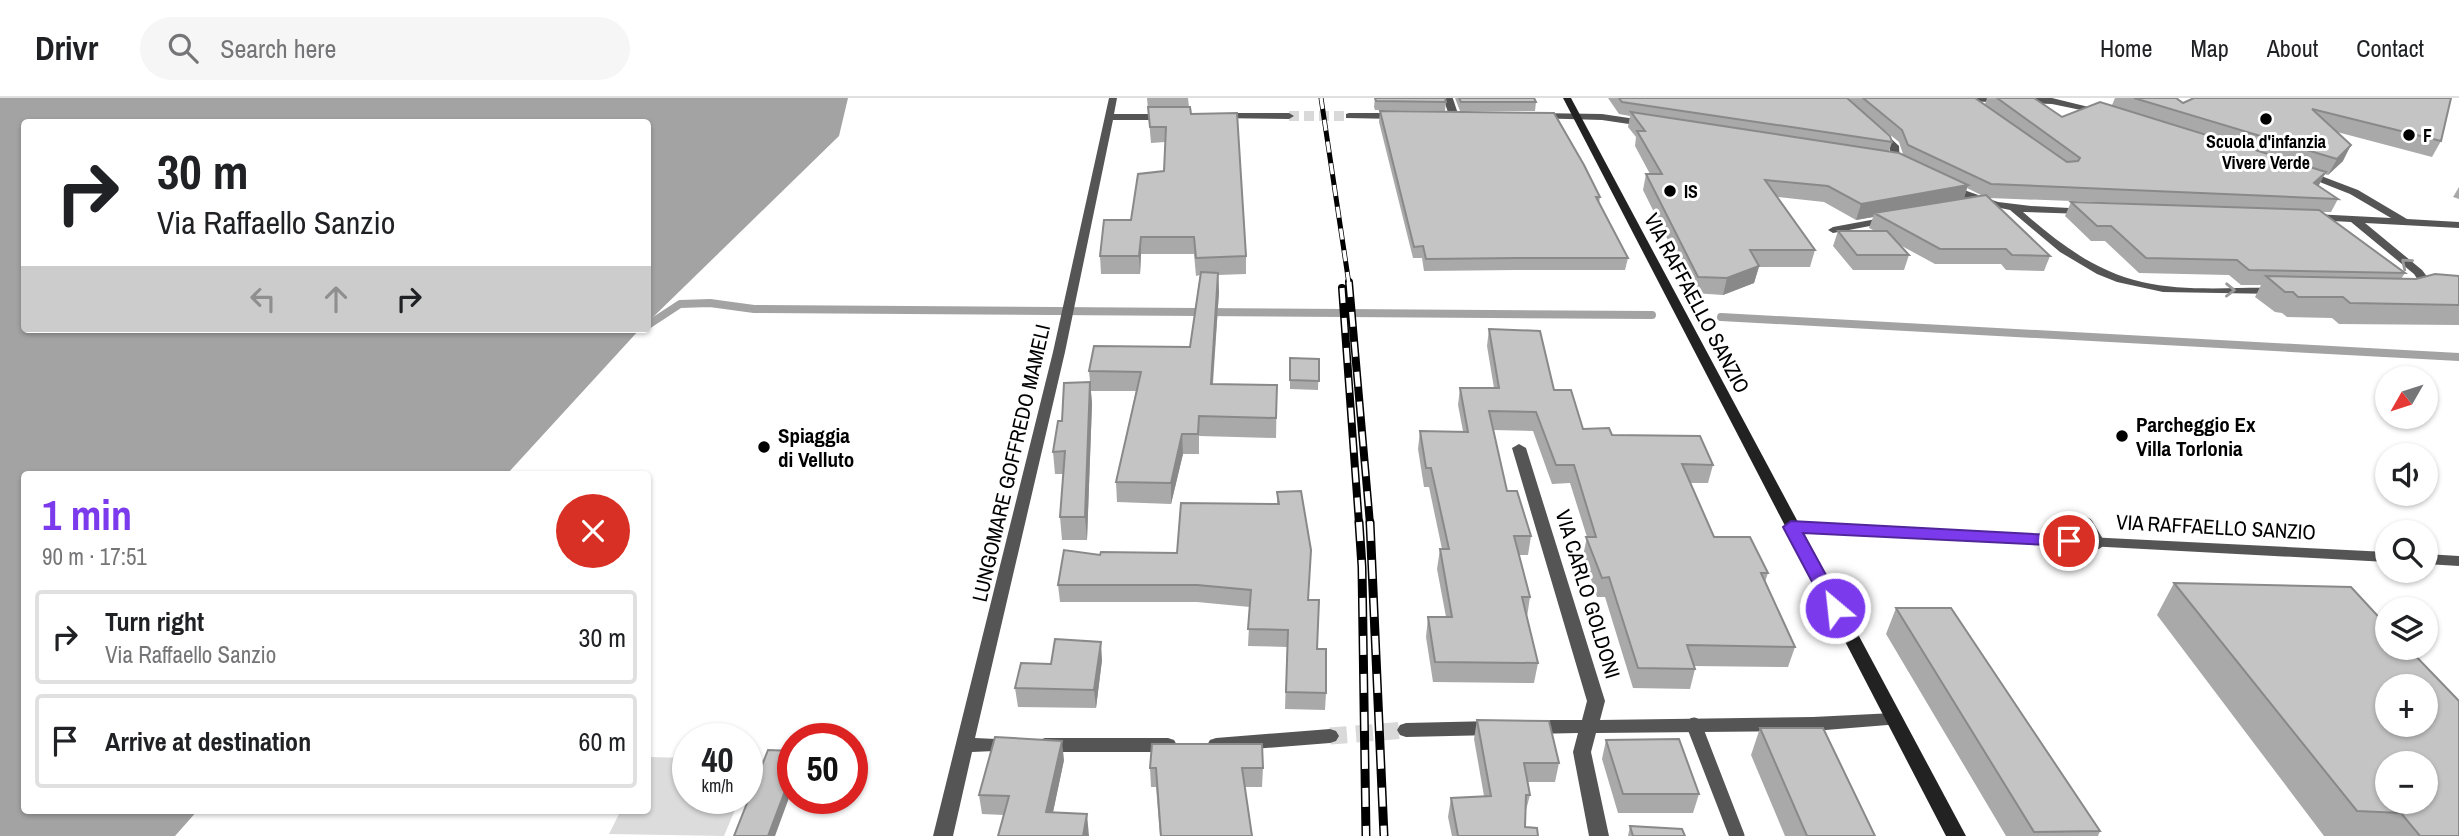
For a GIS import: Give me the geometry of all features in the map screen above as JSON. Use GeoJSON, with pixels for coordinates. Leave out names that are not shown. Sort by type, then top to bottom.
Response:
{"type":"FeatureCollection","features":[{"type":"Feature","properties":{"kind":"main road","name":"VIA RAFFAELLO SANZIO"},"geometry":{"type":"LineString","coordinates":[[1567,98],[1956,836]]}},
{"type":"Feature","properties":{"kind":"street","name":"LUNGOMARE GOFFREDO MAMELI"},"geometry":{"type":"LineString","coordinates":[[943,836],[1074,287],[1112,98]]}},
{"type":"Feature","properties":{"kind":"street"},"geometry":{"type":"LineString","coordinates":[[1963,98],[2053,99],[2115,115]]}},
{"type":"Feature","properties":{"kind":"street"},"geometry":{"type":"LineString","coordinates":[[1963,98],[1977,106]]}},
{"type":"Feature","properties":{"kind":"street"},"geometry":{"type":"LineString","coordinates":[[1206,116],[1289,116]]}},
{"type":"Feature","properties":{"kind":"street"},"geometry":{"type":"LineString","coordinates":[[1349,116],[1402,116]]}},
{"type":"Feature","properties":{"kind":"street"},"geometry":{"type":"LineString","coordinates":[[1441,116],[1467,116]]}},
{"type":"Feature","properties":{"kind":"street"},"geometry":{"type":"LineString","coordinates":[[1529,116],[1602,117],[1661,126]]}},
{"type":"Feature","properties":{"kind":"street"},"geometry":{"type":"LineString","coordinates":[[1110,117],[1179,117]]}},
{"type":"Feature","properties":{"kind":"street"},"geometry":{"type":"LineString","coordinates":[[1866,122],[1894,146],[1897,162]]}},
{"type":"Feature","properties":{"kind":"street"},"geometry":{"type":"LineString","coordinates":[[1884,159],[1909,168]]}},
{"type":"Feature","properties":{"kind":"street"},"geometry":{"type":"LineString","coordinates":[[2293,170],[2354,192],[2403,222]]}},
{"type":"Feature","properties":{"kind":"street"},"geometry":{"type":"LineString","coordinates":[[1934,181],[1982,203],[2014,209],[2095,211]]}},
{"type":"Feature","properties":{"kind":"street"},"geometry":{"type":"LineString","coordinates":[[1955,208],[1982,203]]}},
{"type":"Feature","properties":{"kind":"street"},"geometry":{"type":"LineString","coordinates":[[2014,209],[2038,232],[2090,268],[2128,282],[2162,289],[2283,291]]}},
{"type":"Feature","properties":{"kind":"street"},"geometry":{"type":"LineString","coordinates":[[2300,216],[2459,225]]}},
{"type":"Feature","properties":{"kind":"street"},"geometry":{"type":"LineString","coordinates":[[1833,230],[1901,218]]}},
{"type":"Feature","properties":{"kind":"street"},"geometry":{"type":"LineString","coordinates":[[2354,219],[2418,272],[2426,283],[2418,290],[2404,294]]}},
{"type":"Feature","properties":{"kind":"street","name":"VIA CARLO GOLDONI"},"geometry":{"type":"LineString","coordinates":[[1519,448],[1596,701],[1582,752],[1599,836]]}},
{"type":"Feature","properties":{"kind":"street","name":"VIA RAFFAELLO SANZIO"},"geometry":{"type":"LineString","coordinates":[[1791,527],[2375,556]]}},
{"type":"Feature","properties":{"kind":"street"},"geometry":{"type":"LineString","coordinates":[[2438,560],[2459,561]]}},
{"type":"Feature","properties":{"kind":"street"},"geometry":{"type":"LineString","coordinates":[[1406,730],[1590,725],[1813,724],[1894,719]]}},
{"type":"Feature","properties":{"kind":"street"},"geometry":{"type":"LineString","coordinates":[[966,745],[1194,745],[1330,736]]}},
{"type":"Feature","properties":{"kind":"lane"},"geometry":{"type":"LineString","coordinates":[[1448,98],[1454,116]]}},
{"type":"Feature","properties":{"kind":"lane"},"geometry":{"type":"LineString","coordinates":[[2086,525],[2096,542]]}},
{"type":"Feature","properties":{"kind":"lane"},"geometry":{"type":"LineString","coordinates":[[1694,725],[1737,836]]}},
{"type":"Feature","properties":{"kind":"shaded area"},"geometry":{"type":"Polygon","coordinates":[[[0,98],[848,98],[839,136],[651,319],[651,119],[21,119],[21,333],[636,333],[510,471],[21,471],[21,814],[194,814],[175,836],[0,836],[0,98]]]}},
{"type":"Feature","properties":{"kind":"shaded area"},"geometry":{"type":"Polygon","coordinates":[[[651,757],[672,758],[672,814],[733,814],[724,836],[609,834],[619,814],[651,814],[651,757]]]}},
{"type":"Feature","properties":{"kind":"building"},"geometry":{"type":"Polygon","coordinates":[[[1375,98],[1445,98],[1446,102],[1376,101],[1375,98]]]}},
{"type":"Feature","properties":{"kind":"building"},"geometry":{"type":"Polygon","coordinates":[[[1459,98],[1534,98],[1536,102],[1461,102],[1459,98]]]}},
{"type":"Feature","properties":{"kind":"building"},"geometry":{"type":"Polygon","coordinates":[[[1619,98],[1847,98],[1890,136],[1892,142],[1622,102],[1619,98]]]}},
{"type":"Feature","properties":{"kind":"building"},"geometry":{"type":"Polygon","coordinates":[[[1863,98],[1975,98],[2067,162],[2078,161],[2080,158],[1997,98],[2034,98],[2062,117],[2100,102],[2326,172],[2314,183],[2338,199],[1991,184],[1908,145],[1902,130],[1863,98]]]}},
{"type":"Feature","properties":{"kind":"building"},"geometry":{"type":"Polygon","coordinates":[[[2134,98],[2176,98],[2183,103],[2194,98],[2451,98],[2441,141],[2312,109],[2351,145],[2337,159],[2134,98]]]}},
{"type":"Feature","properties":{"kind":"building"},"geometry":{"type":"Polygon","coordinates":[[[1148,107],[1190,107],[1191,114],[1237,113],[1246,256],[1196,258],[1194,237],[1141,237],[1139,256],[1100,256],[1104,220],[1131,220],[1138,174],[1164,171],[1166,127],[1150,127],[1148,107]]]}},
{"type":"Feature","properties":{"kind":"building"},"geometry":{"type":"Polygon","coordinates":[[[1380,111],[1554,113],[1584,165],[1600,197],[1596,197],[1628,258],[1426,259],[1423,246],[1414,247],[1380,111]]]}},
{"type":"Feature","properties":{"kind":"building"},"geometry":{"type":"Polygon","coordinates":[[[1631,112],[1899,153],[1968,185],[1861,204],[1828,186],[1765,180],[1815,250],[1750,250],[1759,266],[1727,278],[1698,277],[1646,174],[1662,174],[1637,131],[1645,131],[1631,112]]]}},
{"type":"Feature","properties":{"kind":"building"},"geometry":{"type":"Polygon","coordinates":[[[1986,195],[2050,256],[2012,255],[2006,249],[1940,249],[1874,213],[1986,195]]]}},
{"type":"Feature","properties":{"kind":"building"},"geometry":{"type":"Polygon","coordinates":[[[2071,202],[2319,210],[2405,273],[2249,270],[2237,260],[2146,258],[2111,226],[2097,226],[2071,202]]]}},
{"type":"Feature","properties":{"kind":"building"},"geometry":{"type":"Polygon","coordinates":[[[1838,231],[1887,231],[1909,255],[1857,255],[1838,231]]]}},
{"type":"Feature","properties":{"kind":"building"},"geometry":{"type":"Polygon","coordinates":[[[1201,272],[1218,273],[1211,384],[1277,385],[1276,418],[1199,416],[1198,434],[1182,434],[1171,483],[1116,482],[1141,372],[1089,371],[1094,346],[1190,347],[1201,272]]]}},
{"type":"Feature","properties":{"kind":"building"},"geometry":{"type":"Polygon","coordinates":[[[2435,274],[2459,276],[2459,305],[2350,303],[2343,297],[2298,297],[2293,292],[2285,292],[2266,276],[2416,279],[2435,274]]]}},
{"type":"Feature","properties":{"kind":"building"},"geometry":{"type":"Polygon","coordinates":[[[1489,329],[1540,331],[1554,390],[1571,390],[1583,429],[1609,428],[1612,435],[1700,436],[1713,465],[1682,464],[1714,537],[1750,537],[1768,573],[1761,573],[1795,647],[1687,645],[1695,669],[1638,668],[1609,577],[1602,578],[1586,537],[1596,537],[1574,465],[1556,465],[1536,412],[1489,411],[1507,491],[1517,491],[1531,536],[1514,536],[1530,597],[1522,597],[1538,663],[1435,662],[1428,617],[1452,617],[1440,549],[1449,549],[1431,468],[1426,468],[1420,431],[1468,432],[1460,388],[1499,388],[1489,329]]]}},
{"type":"Feature","properties":{"kind":"building"},"geometry":{"type":"Polygon","coordinates":[[[1290,358],[1319,359],[1319,381],[1290,380],[1290,358]]]}},
{"type":"Feature","properties":{"kind":"building"},"geometry":{"type":"Polygon","coordinates":[[[1090,382],[1085,517],[1060,517],[1065,451],[1053,452],[1058,421],[1062,421],[1064,383],[1090,382]]]}},
{"type":"Feature","properties":{"kind":"building"},"geometry":{"type":"Polygon","coordinates":[[[1301,491],[1311,550],[1308,600],[1319,600],[1317,649],[1326,649],[1326,693],[1286,692],[1288,630],[1248,629],[1251,590],[1197,585],[1058,585],[1064,550],[1100,555],[1101,552],[1177,553],[1181,503],[1279,504],[1277,492],[1301,491]]]}},
{"type":"Feature","properties":{"kind":"building"},"geometry":{"type":"Polygon","coordinates":[[[2174,583],[2351,587],[2375,613],[2375,660],[2420,660],[2433,674],[2375,674],[2375,737],[2438,737],[2438,679],[2459,701],[2459,836],[2420,836],[2402,814],[2438,814],[2438,751],[2375,751],[2375,812],[2357,811],[2174,583]]]}},
{"type":"Feature","properties":{"kind":"building"},"geometry":{"type":"Polygon","coordinates":[[[1896,608],[1951,608],[2100,831],[2034,832],[1896,608]]]}},
{"type":"Feature","properties":{"kind":"building"},"geometry":{"type":"Polygon","coordinates":[[[1055,639],[1101,642],[1094,690],[1015,688],[1021,663],[1051,664],[1055,639]]]}},
{"type":"Feature","properties":{"kind":"building"},"geometry":{"type":"Polygon","coordinates":[[[1477,720],[1549,721],[1559,763],[1524,763],[1530,795],[1526,795],[1525,827],[1537,828],[1538,836],[1458,836],[1451,798],[1491,796],[1477,720]]]}},
{"type":"Feature","properties":{"kind":"building"},"geometry":{"type":"Polygon","coordinates":[[[1760,728],[1823,728],[1875,836],[1807,836],[1760,728]]]}},
{"type":"Feature","properties":{"kind":"building"},"geometry":{"type":"Polygon","coordinates":[[[995,737],[1062,741],[1046,812],[1087,814],[1083,836],[998,836],[1009,796],[979,795],[995,737]]]}},
{"type":"Feature","properties":{"kind":"building"},"geometry":{"type":"Polygon","coordinates":[[[1679,739],[1699,794],[1623,794],[1606,740],[1679,739]]]}},
{"type":"Feature","properties":{"kind":"building"},"geometry":{"type":"Polygon","coordinates":[[[1152,744],[1262,744],[1263,768],[1242,768],[1252,836],[1161,836],[1156,768],[1150,768],[1152,744]]]}},
{"type":"Feature","properties":{"kind":"building"},"geometry":{"type":"Polygon","coordinates":[[[768,750],[777,750],[777,812],[768,836],[734,836],[743,814],[763,814],[763,763],[768,750]]]}},
{"type":"Feature","properties":{"kind":"building"},"geometry":{"type":"Polygon","coordinates":[[[1630,826],[1682,829],[1685,836],[1633,836],[1630,826]]]}},
{"type":"Feature","properties":{"kind":"waterway"},"geometry":{"type":"LineString","coordinates":[[651,323],[680,304],[710,303],[754,309],[1652,315]]}},
{"type":"Feature","properties":{"kind":"waterway"},"geometry":{"type":"LineString","coordinates":[[1721,317],[2459,357]]}},
{"type":"Feature","properties":{"kind":"tunnel"},"geometry":{"type":"LineString","coordinates":[[1289,116],[1349,116]]}},
{"type":"Feature","properties":{"kind":"tunnel"},"geometry":{"type":"LineString","coordinates":[[1330,736],[1406,730]]}},
{"type":"Feature","properties":{"kind":"railway"},"geometry":{"type":"LineString","coordinates":[[1321,98],[1349,284]]}},
{"type":"Feature","properties":{"kind":"railway"},"geometry":{"type":"LineString","coordinates":[[1349,282],[1370,524]]}},
{"type":"Feature","properties":{"kind":"railway"},"geometry":{"type":"LineString","coordinates":[[1342,288],[1359,524]]}},
{"type":"Feature","properties":{"kind":"railway"},"geometry":{"type":"LineString","coordinates":[[1359,522],[1366,836]]}},
{"type":"Feature","properties":{"kind":"railway"},"geometry":{"type":"LineString","coordinates":[[1370,522],[1384,836]]}},
{"type":"Feature","properties":{"kind":"place","name":"Scuola d'infanzia Vivere Verde"},"geometry":{"type":"Point","coordinates":[2266,119]}},
{"type":"Feature","properties":{"kind":"place","name":"F"},"geometry":{"type":"Point","coordinates":[2409,135]}},
{"type":"Feature","properties":{"kind":"place","name":"IS"},"geometry":{"type":"Point","coordinates":[1670,191]}},
{"type":"Feature","properties":{"kind":"place","name":"Parcheggio Ex Villa Torlonia"},"geometry":{"type":"Point","coordinates":[2122,436]}},
{"type":"Feature","properties":{"kind":"place","name":"Spiaggia di Velluto"},"geometry":{"type":"Point","coordinates":[764,447]}},
{"type":"Feature","properties":{"kind":"route"},"geometry":{"type":"LineString","coordinates":[[1835,608],[1791,527],[2069,541]]}}]}
